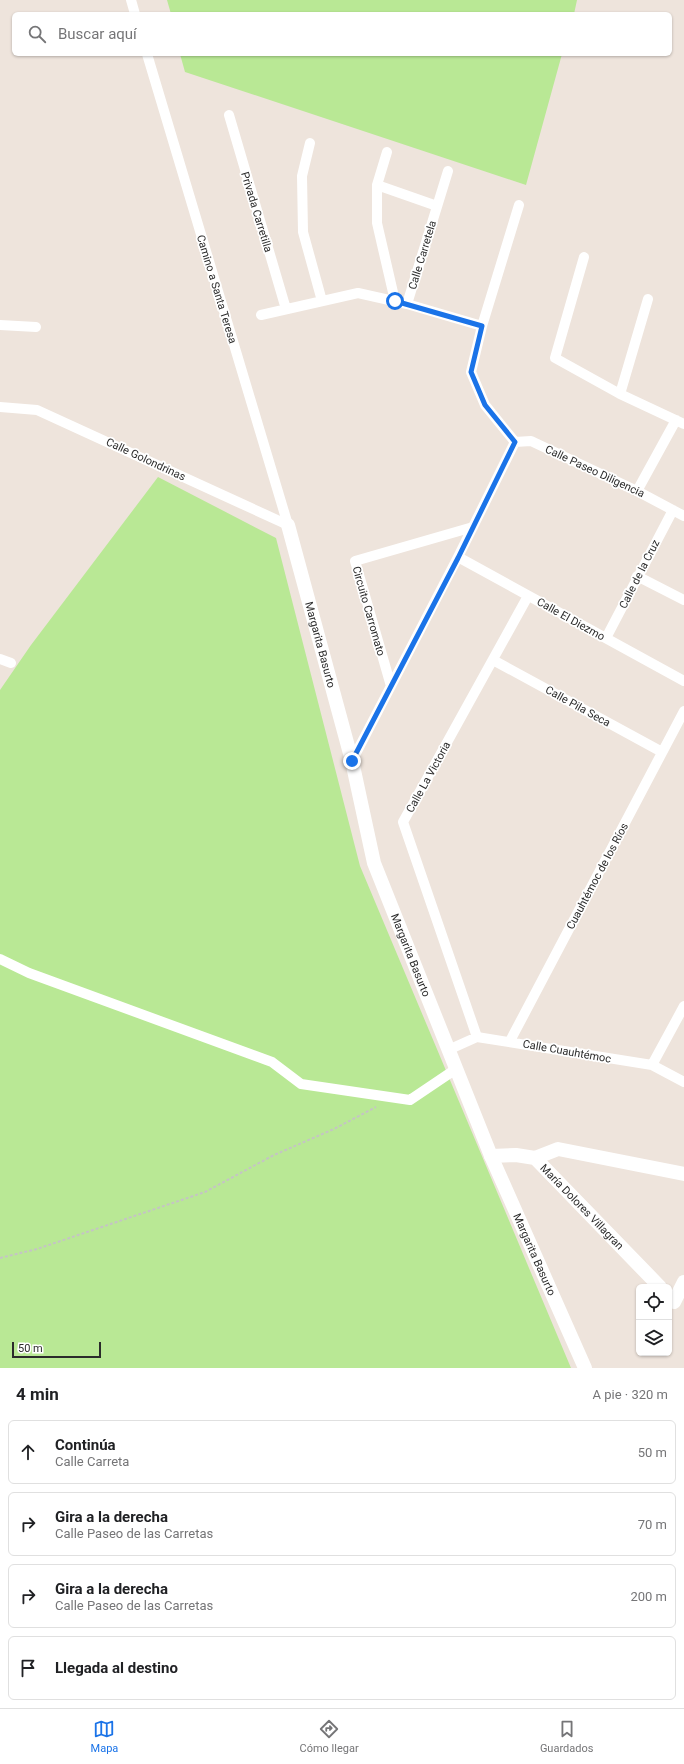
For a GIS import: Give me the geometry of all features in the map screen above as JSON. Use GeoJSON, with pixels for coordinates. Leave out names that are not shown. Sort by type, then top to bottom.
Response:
{"type":"FeatureCollection","features":[{"type":"Feature","properties":{"kind":"street"},"geometry":{"type":"LineString","coordinates":[[131,0],[134,12]]}},
{"type":"Feature","properties":{"kind":"street","name":"Camino a Santa Teresa"},"geometry":{"type":"LineString","coordinates":[[148,56],[288,525]]}},
{"type":"Feature","properties":{"kind":"street","name":"Privada Carretilla"},"geometry":{"type":"LineString","coordinates":[[229,115],[286,309]]}},
{"type":"Feature","properties":{"kind":"street"},"geometry":{"type":"LineString","coordinates":[[310,143],[302,176],[303,232],[322,301]]}},
{"type":"Feature","properties":{"kind":"street"},"geometry":{"type":"LineString","coordinates":[[387,152],[377,185],[377,223],[395,301]]}},
{"type":"Feature","properties":{"kind":"street","name":"Calle Carretela"},"geometry":{"type":"LineString","coordinates":[[407,304],[448,171]]}},
{"type":"Feature","properties":{"kind":"street"},"geometry":{"type":"LineString","coordinates":[[377,185],[437,206]]}},
{"type":"Feature","properties":{"kind":"street"},"geometry":{"type":"LineString","coordinates":[[352,761],[458,558],[515,442],[485,405],[471,372],[482,326],[519,205]]}},
{"type":"Feature","properties":{"kind":"street"},"geometry":{"type":"LineString","coordinates":[[584,258],[555,358],[620,394],[680,422],[637,490]]}},
{"type":"Feature","properties":{"kind":"street"},"geometry":{"type":"LineString","coordinates":[[261,315],[358,293],[407,304],[482,326]]}},
{"type":"Feature","properties":{"kind":"street"},"geometry":{"type":"LineString","coordinates":[[620,394],[648,299]]}},
{"type":"Feature","properties":{"kind":"street"},"geometry":{"type":"LineString","coordinates":[[0,325],[36,327]]}},
{"type":"Feature","properties":{"kind":"street","name":"Calle Golondrinas"},"geometry":{"type":"LineString","coordinates":[[0,407],[37,410],[288,525]]}},
{"type":"Feature","properties":{"kind":"street","name":"Calle Paseo Diligencia"},"geometry":{"type":"LineString","coordinates":[[515,442],[532,441],[637,490],[684,516]]}},
{"type":"Feature","properties":{"kind":"street","name":"Calle de la Cruz"},"geometry":{"type":"LineString","coordinates":[[606,638],[672,510]]}},
{"type":"Feature","properties":{"kind":"street","name":"Margarita Basurto"},"geometry":{"type":"LineString","coordinates":[[288,525],[352,761],[374,863],[491,1156],[585,1368]]}},
{"type":"Feature","properties":{"kind":"street","name":"Circuito Carromato"},"geometry":{"type":"LineString","coordinates":[[391,686],[355,561],[473,527]]}},
{"type":"Feature","properties":{"kind":"street","name":"Calle El Diezmo"},"geometry":{"type":"LineString","coordinates":[[458,558],[684,681]]}},
{"type":"Feature","properties":{"kind":"street"},"geometry":{"type":"LineString","coordinates":[[638,576],[684,600]]}},
{"type":"Feature","properties":{"kind":"street","name":"Calle La Victoria"},"geometry":{"type":"LineString","coordinates":[[477,1037],[403,822],[528,596]]}},
{"type":"Feature","properties":{"kind":"street"},"geometry":{"type":"LineString","coordinates":[[0,659],[11,663]]}},
{"type":"Feature","properties":{"kind":"street","name":"Calle Pila Seca"},"geometry":{"type":"LineString","coordinates":[[493,660],[662,752]]}},
{"type":"Feature","properties":{"kind":"street","name":"Cuauhtémoc de los Ríos"},"geometry":{"type":"LineString","coordinates":[[510,1042],[662,752],[682,718]]}},
{"type":"Feature","properties":{"kind":"street"},"geometry":{"type":"LineString","coordinates":[[0,959],[29,973],[272,1062],[301,1084],[410,1100],[456,1069]]}},
{"type":"Feature","properties":{"kind":"street"},"geometry":{"type":"LineString","coordinates":[[652,1065],[684,1006]]}},
{"type":"Feature","properties":{"kind":"street"},"geometry":{"type":"LineString","coordinates":[[448,1050],[477,1037]]}},
{"type":"Feature","properties":{"kind":"street","name":"Calle Cuauhtémoc"},"geometry":{"type":"LineString","coordinates":[[477,1037],[652,1065],[684,1082]]}},
{"type":"Feature","properties":{"kind":"street"},"geometry":{"type":"LineString","coordinates":[[535,1158],[558,1149],[684,1174]]}},
{"type":"Feature","properties":{"kind":"street","name":"María Dolores Villagran"},"geometry":{"type":"LineString","coordinates":[[491,1156],[516,1155],[535,1158],[657,1284]]}},
{"type":"Feature","properties":{"kind":"street"},"geometry":{"type":"LineString","coordinates":[[676,1303],[684,1282]]}},
{"type":"Feature","properties":{"kind":"path"},"geometry":{"type":"LineString","coordinates":[[0,1258],[36,1249],[205,1192],[274,1155],[334,1129],[393,1098]]}},
{"type":"Feature","properties":{"kind":"green space"},"geometry":{"type":"Polygon","coordinates":[[[167,0],[577,0],[574,12],[170,12],[167,0]]]}},
{"type":"Feature","properties":{"kind":"green space"},"geometry":{"type":"Polygon","coordinates":[[[181,56],[561,56],[526,185],[185,72],[181,56]]]}},
{"type":"Feature","properties":{"kind":"green space"},"geometry":{"type":"Polygon","coordinates":[[[158,477],[276,538],[360,866],[571,1368],[0,1368],[0,690],[31,645],[158,477]]]}},
{"type":"Feature","properties":{"kind":"route"},"geometry":{"type":"LineString","coordinates":[[352,761],[458,558],[515,442],[485,405],[471,372],[482,326],[395,301]]}}]}
